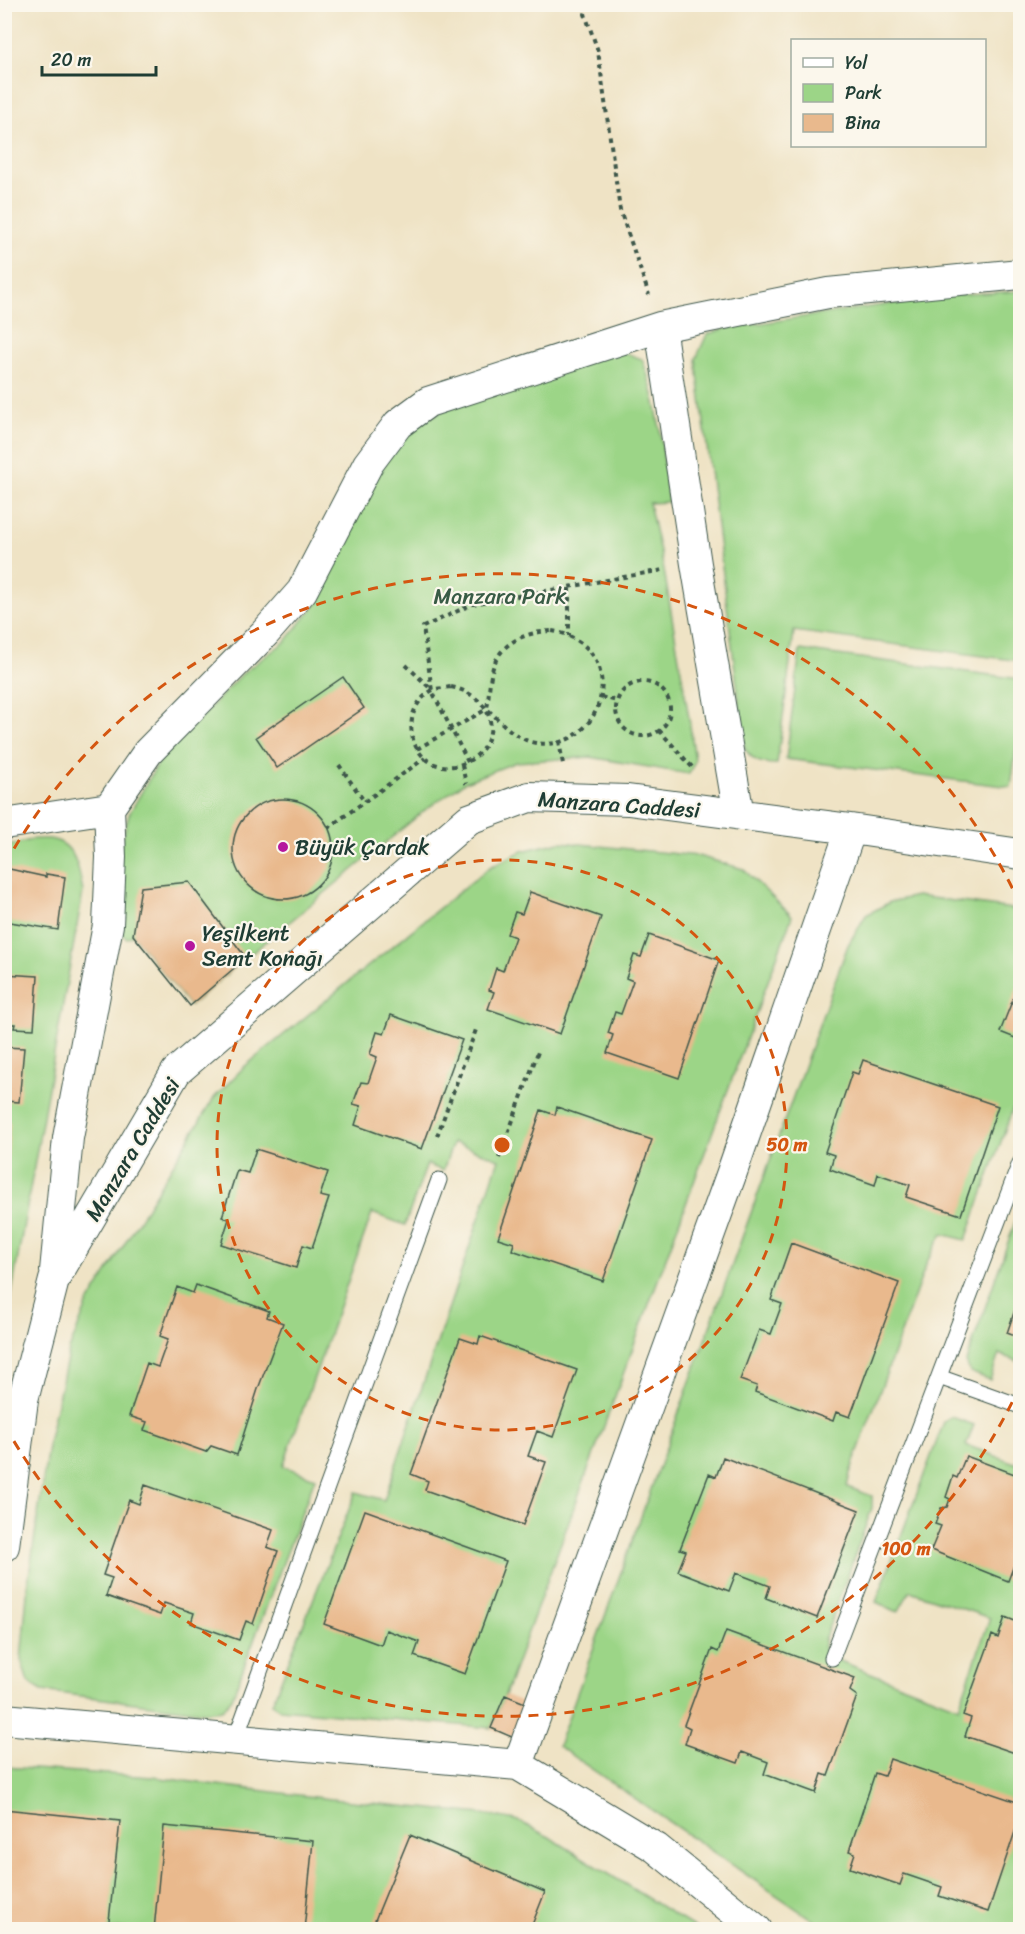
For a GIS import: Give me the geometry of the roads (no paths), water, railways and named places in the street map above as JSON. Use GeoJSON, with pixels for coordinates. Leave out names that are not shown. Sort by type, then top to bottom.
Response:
{"type":"FeatureCollection","features":[{"type":"Feature","properties":{"kind":"street"},"geometry":{"type":"LineString","coordinates":[[54,1280],[68,1138],[108,925],[111,857],[109,808],[148,752],[265,633],[302,591],[368,464],[398,424],[428,402],[660,327],[828,293],[1020,274]]}},
{"type":"Feature","properties":{"kind":"street"},"geometry":{"type":"LineString","coordinates":[[660,327],[696,564],[739,814]]}},
{"type":"Feature","properties":{"kind":"street","name":"Manzara Caddesi"},"geometry":{"type":"LineString","coordinates":[[4,1546],[23,1400],[54,1280],[176,1072],[469,819],[529,797],[628,800],[1020,854]]}},
{"type":"Feature","properties":{"kind":"street"},"geometry":{"type":"LineString","coordinates":[[4,824],[109,808]]}},
{"type":"Feature","properties":{"kind":"street"},"geometry":{"type":"LineString","coordinates":[[518,1765],[851,829]]}},
{"type":"Feature","properties":{"kind":"street"},"geometry":{"type":"LineString","coordinates":[[4,1719],[518,1765],[656,1848],[757,1929]]}},
{"type":"Feature","properties":{"kind":"lane"},"geometry":{"type":"LineString","coordinates":[[832,1658],[1020,1163]]}},
{"type":"Feature","properties":{"kind":"lane"},"geometry":{"type":"LineString","coordinates":[[235,1740],[439,1180]]}},
{"type":"Feature","properties":{"kind":"lane"},"geometry":{"type":"LineString","coordinates":[[939,1377],[1020,1406]]}},
{"type":"Feature","properties":{"kind":"place","name":"Büyük Çardak"},"geometry":{"type":"Point","coordinates":[283,847]}},
{"type":"Feature","properties":{"kind":"place","name":"Yeşilkent Semt Konağı"},"geometry":{"type":"Point","coordinates":[190,946]}},
{"type":"Feature","properties":{"kind":"park label","name":"Manzara Park"},"geometry":{"type":"Point","coordinates":[500,596]}}]}
